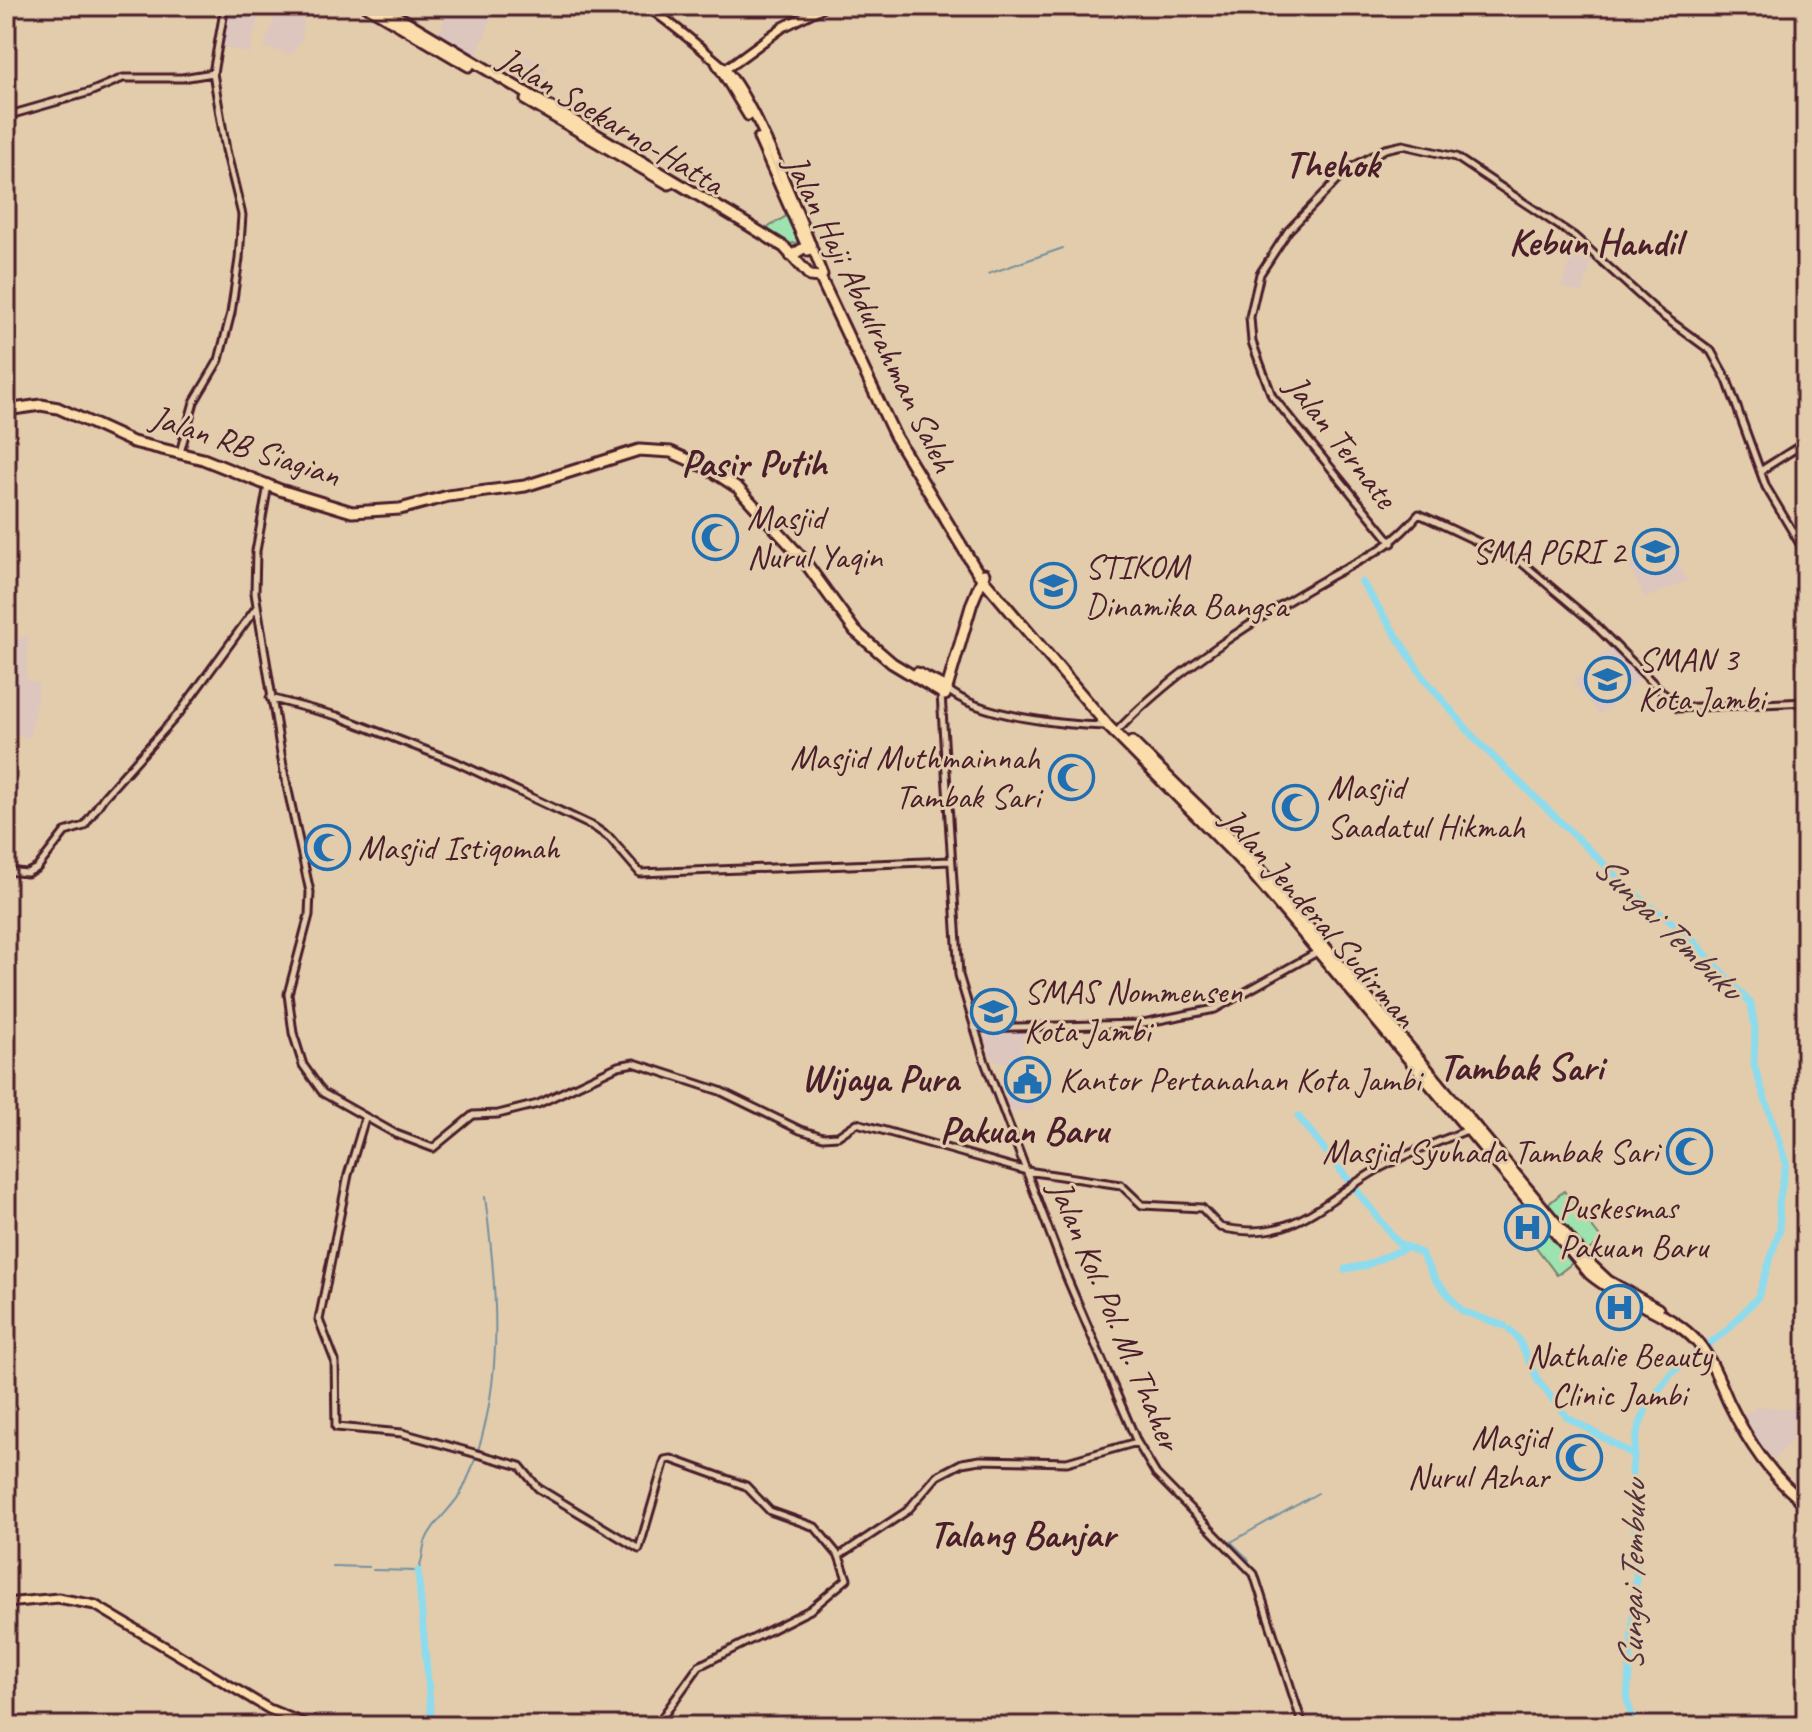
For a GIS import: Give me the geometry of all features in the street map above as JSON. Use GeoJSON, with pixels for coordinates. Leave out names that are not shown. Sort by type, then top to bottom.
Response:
{"type":"FeatureCollection","features":[{"type":"Feature","properties":{"kind":"highway","name":"Jalan Soekarno-Hatta"},"geometry":{"type":"LineString","coordinates":[[367,6],[417,31]]}},
{"type":"Feature","properties":{"kind":"highway","name":"Jalan Soekarno-Hatta"},"geometry":{"type":"LineString","coordinates":[[380,6],[675,184],[781,253],[790,255],[810,276],[822,276]]}},
{"type":"Feature","properties":{"kind":"highway"},"geometry":{"type":"LineString","coordinates":[[790,255],[808,246]]}},
{"type":"Feature","properties":{"kind":"highway","name":"Jalan Haji Abdulrahman Saleh"},"geometry":{"type":"LineString","coordinates":[[822,276],[884,414],[981,574]]}},
{"type":"Feature","properties":{"kind":"highway","name":"Jalan RB Siagian"},"geometry":{"type":"LineString","coordinates":[[6,407],[42,400],[59,403],[124,433],[353,506],[399,503],[478,489],[525,486],[639,450],[658,449],[682,457],[738,488],[802,558],[855,631],[892,663],[944,693]]}},
{"type":"Feature","properties":{"kind":"highway","name":"Jalan RB Siagian"},"geometry":{"type":"LineString","coordinates":[[6,407],[41,405],[58,408],[133,442],[203,459],[324,506],[352,512],[400,509],[448,493]]}},
{"type":"Feature","properties":{"kind":"highway","name":"Jalan Kol. Pol. M. Thaher"},"geometry":{"type":"LineString","coordinates":[[944,693],[981,574]]}},
{"type":"Feature","properties":{"kind":"highway","name":"Jalan Jenderal Sudirman"},"geometry":{"type":"LineString","coordinates":[[981,574],[1114,728],[1246,866],[1359,994]]}},
{"type":"Feature","properties":{"kind":"highway","name":"Jalan Jenderal Sudirman"},"geometry":{"type":"LineString","coordinates":[[1173,788],[1248,855],[1359,994],[1550,1222]]}},
{"type":"Feature","properties":{"kind":"highway","name":"Jalan Jenderal Sudirman"},"geometry":{"type":"LineString","coordinates":[[1437,1086],[1468,1130],[1603,1277],[1667,1318],[1704,1347],[1751,1439],[1806,1504]]}},
{"type":"Feature","properties":{"kind":"highway","name":"Jalan Jenderal Sudirman"},"geometry":{"type":"LineString","coordinates":[[1788,1485],[1806,1498]]}},
{"type":"Feature","properties":{"kind":"main road","name":"Jalan Haji Abdulrahman Saleh"},"geometry":{"type":"LineString","coordinates":[[647,6],[719,66],[749,118],[822,276]]}},
{"type":"Feature","properties":{"kind":"main road"},"geometry":{"type":"LineString","coordinates":[[719,66],[780,24],[816,6]]}},
{"type":"Feature","properties":{"kind":"main road"},"geometry":{"type":"LineString","coordinates":[[719,66],[783,27],[825,6]]}},
{"type":"Feature","properties":{"kind":"main road"},"geometry":{"type":"LineString","coordinates":[[6,1603],[58,1598],[95,1605],[269,1709],[310,1726]]}},
{"type":"Feature","properties":{"kind":"street"},"geometry":{"type":"LineString","coordinates":[[181,449],[194,402],[219,360],[239,259],[242,215],[226,150],[213,73],[225,6]]}},
{"type":"Feature","properties":{"kind":"street"},"geometry":{"type":"LineString","coordinates":[[6,116],[90,92],[123,78],[182,78],[213,73]]}},
{"type":"Feature","properties":{"kind":"street","name":"Jalan Ternate"},"geometry":{"type":"LineString","coordinates":[[1392,543],[1272,396],[1252,342],[1250,317],[1260,274],[1288,231],[1347,170],[1393,146],[1445,152],[1574,236],[1659,313],[1711,351],[1727,380],[1760,471]]}},
{"type":"Feature","properties":{"kind":"street"},"geometry":{"type":"LineString","coordinates":[[1806,442],[1760,471],[1792,535],[1806,554]]}},
{"type":"Feature","properties":{"kind":"street"},"geometry":{"type":"LineString","coordinates":[[268,485],[255,561],[256,608],[270,698],[310,892],[307,927],[288,994],[293,1033],[303,1065],[323,1093],[365,1118],[433,1148],[473,1115],[498,1114],[538,1104],[618,1066],[634,1063],[720,1091],[800,1130],[823,1137],[838,1136],[857,1123],[1027,1171],[1121,1185],[1137,1202],[1145,1205],[1202,1208],[1208,1210],[1213,1222],[1225,1228],[1257,1230],[1312,1216],[1383,1166],[1468,1130]]}},
{"type":"Feature","properties":{"kind":"street"},"geometry":{"type":"LineString","coordinates":[[944,693],[1034,720],[1114,728],[1187,669],[1323,581],[1392,543],[1419,514],[1521,562],[1591,621],[1678,708],[1806,702]]}},
{"type":"Feature","properties":{"kind":"street"},"geometry":{"type":"LineString","coordinates":[[6,871],[27,873],[37,868],[65,832],[84,826],[104,797],[180,712],[256,608]]}},
{"type":"Feature","properties":{"kind":"street","name":"Jalan Kol. Pol. M. Thaher"},"geometry":{"type":"LineString","coordinates":[[944,693],[959,975],[974,1028],[1067,1278],[1137,1442],[1156,1474],[1229,1545],[1260,1584],[1303,1726]]}},
{"type":"Feature","properties":{"kind":"street"},"geometry":{"type":"LineString","coordinates":[[270,698],[337,716],[456,762],[594,827],[610,838],[640,873],[951,861]]}},
{"type":"Feature","properties":{"kind":"street"},"geometry":{"type":"LineString","coordinates":[[974,1028],[1138,1024],[1215,1009],[1284,974],[1319,951]]}},
{"type":"Feature","properties":{"kind":"street"},"geometry":{"type":"LineString","coordinates":[[365,1118],[348,1175],[333,1262],[320,1307],[319,1320],[335,1361],[336,1427],[402,1433],[523,1467],[538,1488],[638,1549],[642,1546],[652,1496],[668,1459],[746,1486],[760,1505],[770,1511],[815,1527],[839,1556],[847,1579],[841,1586],[810,1610],[699,1666],[656,1726]]}},
{"type":"Feature","properties":{"kind":"street"},"geometry":{"type":"LineString","coordinates":[[839,1556],[907,1511],[937,1476],[962,1463],[980,1460],[1067,1462],[1137,1442]]}},
{"type":"Feature","properties":{"kind":"shaded area"},"geometry":{"type":"Polygon","coordinates":[[[228,6],[261,6],[249,54],[219,45],[228,6]]]}},
{"type":"Feature","properties":{"kind":"shaded area"},"geometry":{"type":"Polygon","coordinates":[[[279,6],[305,6],[302,39],[291,55],[264,47],[279,6]]]}},
{"type":"Feature","properties":{"kind":"shaded area"},"geometry":{"type":"Polygon","coordinates":[[[449,6],[496,6],[477,55],[439,35],[449,6]]]}},
{"type":"Feature","properties":{"kind":"shaded area"},"geometry":{"type":"Polygon","coordinates":[[[526,56],[548,69],[530,91],[501,74],[526,56]]]}},
{"type":"Feature","properties":{"kind":"shaded area"},"geometry":{"type":"Polygon","coordinates":[[[1574,246],[1591,261],[1583,293],[1562,287],[1574,246]]]}},
{"type":"Feature","properties":{"kind":"shaded area","name":"SMA PGRI 2"},"geometry":{"type":"Polygon","coordinates":[[[1662,529],[1687,581],[1645,598],[1630,567],[1647,535],[1662,529]]]}},
{"type":"Feature","properties":{"kind":"shaded area"},"geometry":{"type":"Polygon","coordinates":[[[28,635],[26,678],[39,684],[30,738],[6,733],[6,644],[28,635]]]}},
{"type":"Feature","properties":{"kind":"shaded area","name":"SMAN 3 Kota Jambi"},"geometry":{"type":"Polygon","coordinates":[[[1612,645],[1642,676],[1600,715],[1573,682],[1612,645]]]}},
{"type":"Feature","properties":{"kind":"shaded area"},"geometry":{"type":"Polygon","coordinates":[[[1024,1030],[1021,1065],[993,1060],[981,1031],[1024,1030]]]}},
{"type":"Feature","properties":{"kind":"shaded area"},"geometry":{"type":"Polygon","coordinates":[[[1033,1091],[1034,1110],[1009,1112],[1004,1094],[1033,1091]]]}},
{"type":"Feature","properties":{"kind":"shaded area"},"geometry":{"type":"Polygon","coordinates":[[[1806,1378],[1806,1434],[1799,1433],[1775,1459],[1770,1455],[1767,1458],[1742,1416],[1759,1406],[1793,1410],[1793,1395],[1800,1393],[1802,1379],[1806,1378]]]}},
{"type":"Feature","properties":{"kind":"green space"},"geometry":{"type":"Polygon","coordinates":[[[791,213],[799,240],[796,243],[787,244],[764,230],[791,213]]]}},
{"type":"Feature","properties":{"kind":"green space"},"geometry":{"type":"Polygon","coordinates":[[[1564,1191],[1602,1240],[1557,1275],[1521,1227],[1564,1191]]]}},
{"type":"Feature","properties":{"kind":"waterway"},"geometry":{"type":"LineString","coordinates":[[988,274],[1063,248]]}},
{"type":"Feature","properties":{"kind":"waterway","name":"Sungai Tembuku"},"geometry":{"type":"LineString","coordinates":[[1362,582],[1423,677],[1477,741],[1635,894],[1688,935],[1751,1004],[1755,1029],[1754,1065],[1786,1163],[1779,1203],[1780,1229],[1758,1297],[1727,1330],[1671,1373],[1646,1408],[1637,1433],[1632,1469],[1637,1564],[1627,1700],[1634,1726]]}},
{"type":"Feature","properties":{"kind":"waterway"},"geometry":{"type":"LineString","coordinates":[[1298,1116],[1398,1243],[1421,1253],[1435,1279],[1462,1311],[1505,1326]]}},
{"type":"Feature","properties":{"kind":"waterway"},"geometry":{"type":"LineString","coordinates":[[373,1570],[418,1571],[425,1542],[460,1494],[477,1452],[487,1417],[495,1344],[493,1270],[485,1197]]}},
{"type":"Feature","properties":{"kind":"waterway"},"geometry":{"type":"LineString","coordinates":[[1345,1269],[1367,1265],[1405,1248]]}},
{"type":"Feature","properties":{"kind":"waterway"},"geometry":{"type":"LineString","coordinates":[[1510,1330],[1519,1340],[1538,1381],[1567,1417],[1634,1455]]}},
{"type":"Feature","properties":{"kind":"waterway"},"geometry":{"type":"LineString","coordinates":[[1249,1560],[1231,1542],[1318,1493]]}},
{"type":"Feature","properties":{"kind":"waterway"},"geometry":{"type":"LineString","coordinates":[[332,1566],[369,1567]]}},
{"type":"Feature","properties":{"kind":"waterway"},"geometry":{"type":"LineString","coordinates":[[418,1571],[432,1726]]}},
{"type":"Feature","properties":{"kind":"place","name":"Masjid Nurul Yaqin"},"geometry":{"type":"Point","coordinates":[716,537]}},
{"type":"Feature","properties":{"kind":"place","name":"SMA PGRI 2"},"geometry":{"type":"Point","coordinates":[1656,551]}},
{"type":"Feature","properties":{"kind":"place","name":"STIKOM Dinamika Bangsa"},"geometry":{"type":"Point","coordinates":[1054,586]}},
{"type":"Feature","properties":{"kind":"place","name":"SMAN 3 Kota Jambi"},"geometry":{"type":"Point","coordinates":[1607,679]}},
{"type":"Feature","properties":{"kind":"place","name":"Masjid Muthmainnah Tambak Sari"},"geometry":{"type":"Point","coordinates":[1071,777]}},
{"type":"Feature","properties":{"kind":"place","name":"Masjid Saadatul Hikmah"},"geometry":{"type":"Point","coordinates":[1296,807]}},
{"type":"Feature","properties":{"kind":"place","name":"Masjid Istiqomah"},"geometry":{"type":"Point","coordinates":[327,847]}},
{"type":"Feature","properties":{"kind":"place","name":"SMAS Nommensen Kota Jambi"},"geometry":{"type":"Point","coordinates":[993,1011]}},
{"type":"Feature","properties":{"kind":"place","name":"Kantor Pertanahan Kota Jambi"},"geometry":{"type":"Point","coordinates":[1028,1079]}},
{"type":"Feature","properties":{"kind":"place","name":"Masjid Syuhada Tambak Sari"},"geometry":{"type":"Point","coordinates":[1689,1151]}},
{"type":"Feature","properties":{"kind":"place","name":"Puskesmas Pakuan Baru"},"geometry":{"type":"Point","coordinates":[1528,1227]}},
{"type":"Feature","properties":{"kind":"place","name":"Nathalie Beauty Clinic Jambi"},"geometry":{"type":"Point","coordinates":[1619,1307]}},
{"type":"Feature","properties":{"kind":"place","name":"Masjid Nurul Azhar"},"geometry":{"type":"Point","coordinates":[1580,1457]}},
{"type":"Feature","properties":{"kind":"district","name":"Thehok"},"geometry":{"type":"Point","coordinates":[1332,164]}},
{"type":"Feature","properties":{"kind":"district","name":"Kebun Handil"},"geometry":{"type":"Point","coordinates":[1595,242]}},
{"type":"Feature","properties":{"kind":"district","name":"Pasir Putih"},"geometry":{"type":"Point","coordinates":[754,463]}},
{"type":"Feature","properties":{"kind":"district","name":"Tambak Sari"},"geometry":{"type":"Point","coordinates":[1521,1067]}},
{"type":"Feature","properties":{"kind":"district","name":"Wijaya Pura"},"geometry":{"type":"Point","coordinates":[880,1078]}},
{"type":"Feature","properties":{"kind":"district","name":"Pakuan Baru"},"geometry":{"type":"Point","coordinates":[1024,1130]}},
{"type":"Feature","properties":{"kind":"district","name":"Talang Banjar"},"geometry":{"type":"Point","coordinates":[1022,1534]}}]}
